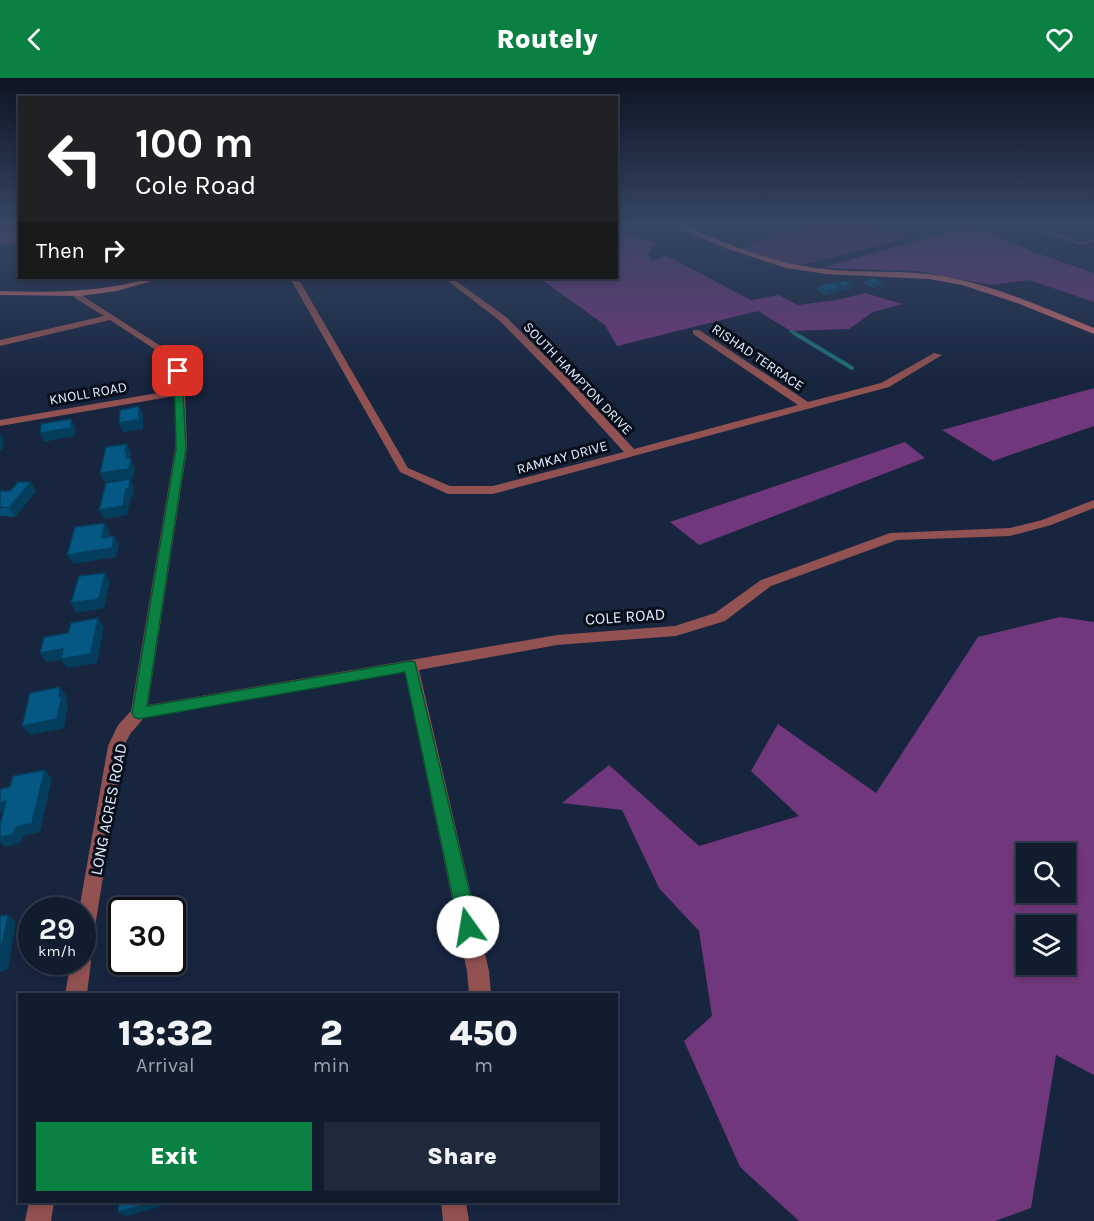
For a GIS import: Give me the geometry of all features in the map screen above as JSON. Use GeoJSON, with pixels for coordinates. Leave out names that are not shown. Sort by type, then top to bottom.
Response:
{"type":"FeatureCollection","features":[{"type":"Feature","properties":{"kind":"street"},"geometry":{"type":"LineString","coordinates":[[925,276],[962,283],[1094,331]]}},
{"type":"Feature","properties":{"kind":"street"},"geometry":{"type":"LineString","coordinates":[[0,293],[78,296],[154,279]]}},
{"type":"Feature","properties":{"kind":"street","name":"RAMKAY DRIVE"},"geometry":{"type":"LineString","coordinates":[[295,279],[404,470],[448,490],[492,490],[885,385],[937,355]]}},
{"type":"Feature","properties":{"kind":"street","name":"SOUTH HAMPTON DRIVE"},"geometry":{"type":"LineString","coordinates":[[449,279],[503,319],[564,380],[632,454]]}},
{"type":"Feature","properties":{"kind":"street","name":"LONG ACRES ROAD"},"geometry":{"type":"LineString","coordinates":[[78,296],[176,359],[180,392],[181,449],[139,713],[124,730],[116,746],[91,897]]}},
{"type":"Feature","properties":{"kind":"street"},"geometry":{"type":"LineString","coordinates":[[0,343],[112,317]]}},
{"type":"Feature","properties":{"kind":"street","name":"RISHAD TERRACE"},"geometry":{"type":"LineString","coordinates":[[696,332],[805,405]]}},
{"type":"Feature","properties":{"kind":"street","name":"KNOLL ROAD"},"geometry":{"type":"LineString","coordinates":[[0,423],[180,392]]}},
{"type":"Feature","properties":{"kind":"street","name":"COLE ROAD"},"geometry":{"type":"LineString","coordinates":[[139,713],[557,640],[676,631],[720,617],[766,584],[895,536],[917,533],[996,534],[1024,530],[1094,504]]}},
{"type":"Feature","properties":{"kind":"street"},"geometry":{"type":"LineString","coordinates":[[411,666],[478,971],[480,993]]}},
{"type":"Feature","properties":{"kind":"street"},"geometry":{"type":"LineString","coordinates":[[76,993],[79,975]]}},
{"type":"Feature","properties":{"kind":"street"},"geometry":{"type":"LineString","coordinates":[[38,1221],[42,1203]]}},
{"type":"Feature","properties":{"kind":"street"},"geometry":{"type":"LineString","coordinates":[[454,1203],[456,1221]]}},
{"type":"Feature","properties":{"kind":"shaded area"},"geometry":{"type":"Polygon","coordinates":[[[706,276],[751,300],[779,295],[798,305],[837,300],[865,293],[903,304],[873,312],[849,329],[791,331],[758,311],[617,346],[605,325],[540,279],[706,276]]]}},
{"type":"Feature","properties":{"kind":"shaded area"},"geometry":{"type":"Polygon","coordinates":[[[945,276],[1094,276],[1094,302],[1029,280],[991,285],[945,276]]]}},
{"type":"Feature","properties":{"kind":"shaded area"},"geometry":{"type":"Polygon","coordinates":[[[1094,388],[1094,426],[993,461],[942,430],[1094,388]]]}},
{"type":"Feature","properties":{"kind":"shaded area"},"geometry":{"type":"Polygon","coordinates":[[[905,442],[925,458],[699,545],[670,522],[905,442]]]}},
{"type":"Feature","properties":{"kind":"shaded area"},"geometry":{"type":"Polygon","coordinates":[[[1060,617],[1094,622],[1094,1075],[1056,1055],[1031,1208],[995,1221],[799,1221],[740,1167],[684,1041],[712,1016],[699,931],[659,888],[622,810],[562,803],[609,765],[699,846],[799,816],[751,771],[778,724],[876,793],[978,637],[1060,617]]]}},
{"type":"Feature","properties":{"kind":"building"},"geometry":{"type":"Polygon","coordinates":[[[873,278],[882,282],[874,284],[865,280],[873,278]]]}},
{"type":"Feature","properties":{"kind":"building"},"geometry":{"type":"Polygon","coordinates":[[[845,281],[852,284],[843,286],[836,283],[845,281]]]}},
{"type":"Feature","properties":{"kind":"building"},"geometry":{"type":"Polygon","coordinates":[[[833,283],[842,288],[827,291],[818,286],[833,283]]]}},
{"type":"Feature","properties":{"kind":"building"},"geometry":{"type":"Polygon","coordinates":[[[139,406],[139,420],[119,423],[120,410],[139,406]]]}},
{"type":"Feature","properties":{"kind":"building"},"geometry":{"type":"Polygon","coordinates":[[[71,419],[71,428],[40,433],[41,424],[71,419]]]}},
{"type":"Feature","properties":{"kind":"building"},"geometry":{"type":"Polygon","coordinates":[[[127,444],[126,458],[131,459],[129,469],[100,473],[106,447],[127,444]]]}},
{"type":"Feature","properties":{"kind":"building"},"geometry":{"type":"Polygon","coordinates":[[[130,479],[123,506],[99,510],[106,483],[130,479]]]}},
{"type":"Feature","properties":{"kind":"building"},"geometry":{"type":"Polygon","coordinates":[[[18,482],[31,482],[9,508],[0,507],[0,491],[10,491],[18,482]]]}},
{"type":"Feature","properties":{"kind":"building"},"geometry":{"type":"Polygon","coordinates":[[[105,523],[102,538],[114,536],[112,548],[67,555],[75,527],[105,523]]]}},
{"type":"Feature","properties":{"kind":"building"},"geometry":{"type":"Polygon","coordinates":[[[105,573],[99,599],[71,603],[79,576],[105,573]]]}},
{"type":"Feature","properties":{"kind":"building"},"geometry":{"type":"Polygon","coordinates":[[[98,618],[91,654],[61,659],[63,649],[40,653],[44,637],[68,633],[71,623],[98,618]]]}},
{"type":"Feature","properties":{"kind":"building"},"geometry":{"type":"Polygon","coordinates":[[[60,687],[59,697],[62,696],[57,719],[22,726],[30,693],[60,687]]]}},
{"type":"Feature","properties":{"kind":"building"},"geometry":{"type":"Polygon","coordinates":[[[45,770],[32,823],[17,827],[12,835],[0,837],[0,824],[6,801],[0,803],[0,789],[10,787],[13,776],[45,770]]]}},
{"type":"Feature","properties":{"kind":"building"},"geometry":{"type":"Polygon","coordinates":[[[8,915],[0,956],[0,916],[8,915]]]}},
{"type":"Feature","properties":{"kind":"building"},"geometry":{"type":"Polygon","coordinates":[[[119,1203],[151,1203],[118,1212],[119,1203]]]}},
{"type":"Feature","properties":{"kind":"waterway"},"geometry":{"type":"LineString","coordinates":[[794,333],[852,368]]}},
{"type":"Feature","properties":{"kind":"route"},"geometry":{"type":"LineString","coordinates":[[178,371],[181,449],[139,713],[411,666],[468,927]]}}]}
